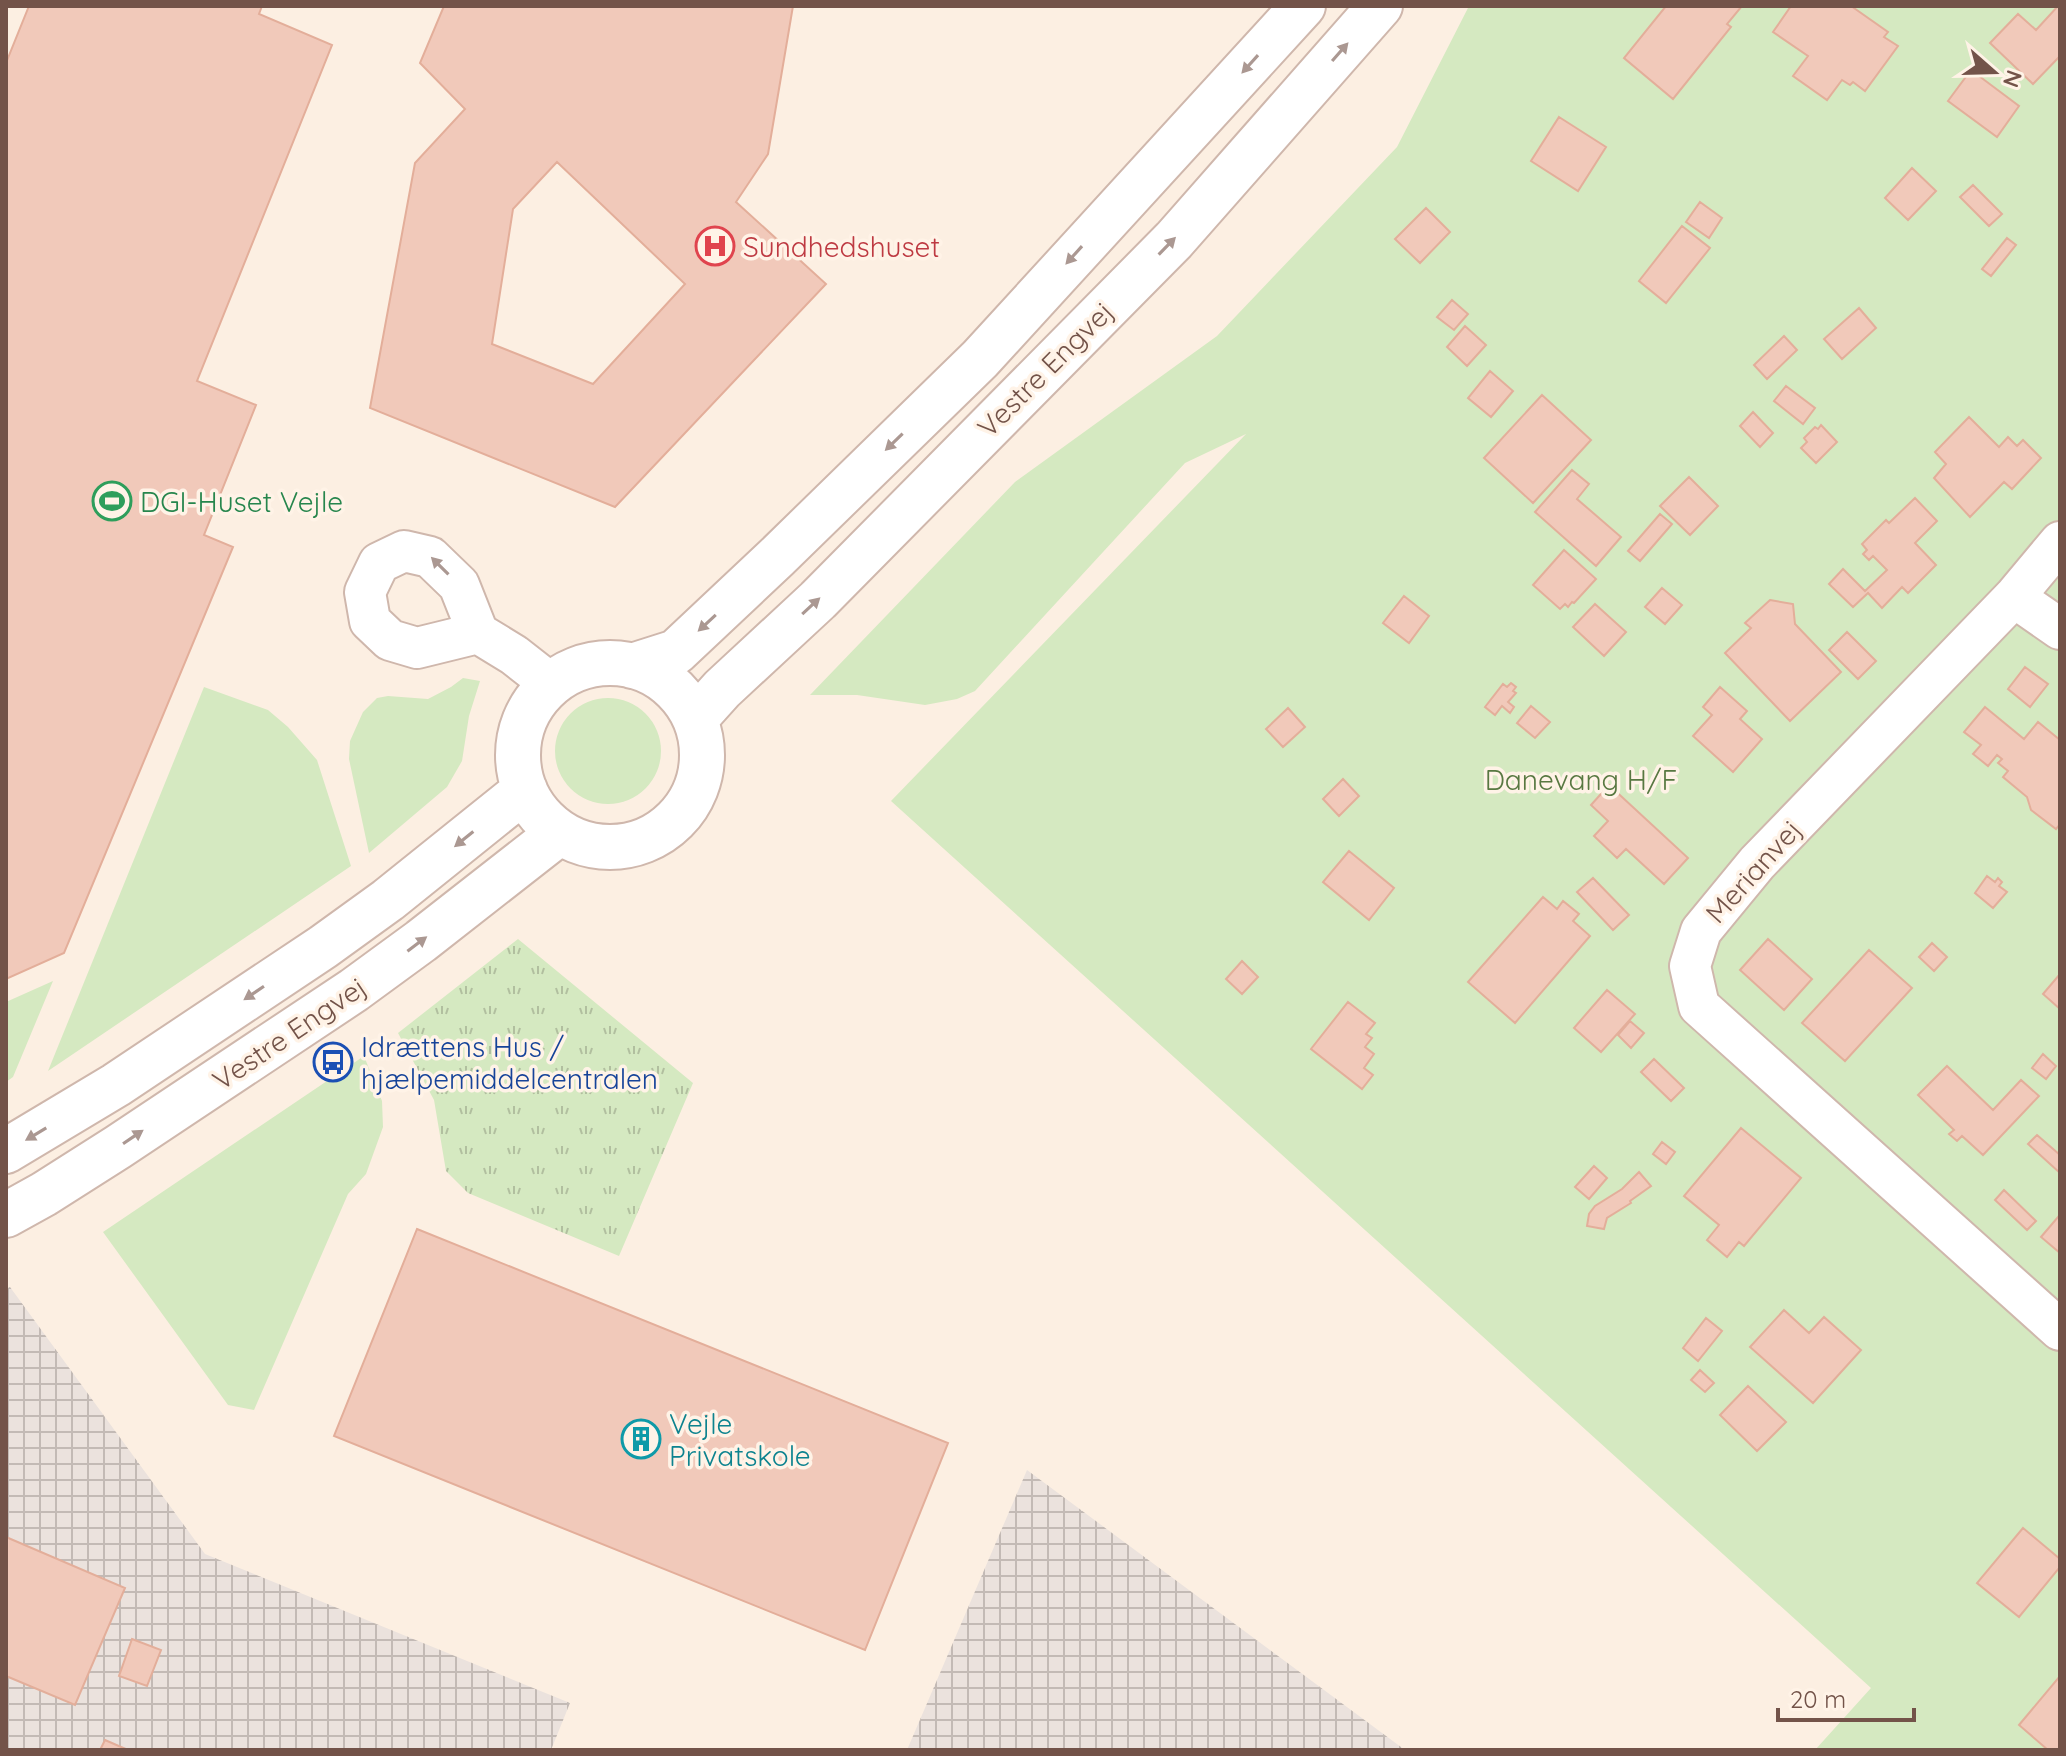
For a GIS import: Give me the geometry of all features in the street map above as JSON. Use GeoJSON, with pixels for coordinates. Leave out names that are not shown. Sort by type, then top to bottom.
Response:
{"type":"FeatureCollection","features":[{"type":"Feature","properties":{"kind":"street","name":"Vestre Engvej"},"geometry":{"type":"LineString","coordinates":[[632,666],[676,652],[980,359],[1303,6]]}},
{"type":"Feature","properties":{"kind":"street","name":"Vestre Engvej"},"geometry":{"type":"LineString","coordinates":[[695,719],[722,689],[818,600],[1174,240],[1380,6]]}},
{"type":"Feature","properties":{"kind":"street","name":"Merianvej"},"geometry":{"type":"LineString","coordinates":[[2060,542],[2014,597],[1757,863],[1701,931],[1690,966],[1699,1006],[2060,1330]]}},
{"type":"Feature","properties":{"kind":"street"},"geometry":{"type":"LineString","coordinates":[[2014,597],[2060,629]]}},
{"type":"Feature","properties":{"kind":"street"},"geometry":{"type":"LineString","coordinates":[[478,633],[514,655],[551,684]]}},
{"type":"Feature","properties":{"kind":"street"},"geometry":{"type":"LineString","coordinates":[[611,663],[632,666],[652,673],[670,685],[695,719],[701,741],[702,763],[697,785],[687,806],[673,823],[653,838],[630,846],[605,848],[581,843],[559,833],[538,814],[525,790],[518,768],[518,745],[524,722],[535,702],[551,684],[569,672],[589,665],[611,663]]}},
{"type":"Feature","properties":{"kind":"street","name":"Vestre Engvej"},"geometry":{"type":"LineString","coordinates":[[6,1151],[116,1085],[323,947],[388,900],[525,790]]}},
{"type":"Feature","properties":{"kind":"street","name":"Vestre Engvej"},"geometry":{"type":"LineString","coordinates":[[6,1215],[118,1147],[354,990],[559,833]]}},
{"type":"Feature","properties":{"kind":"shaded area"},"geometry":{"type":"Polygon","coordinates":[[[10,1287],[205,1554],[570,1703],[551,1750],[6,1750],[6,1289],[10,1287]]]}},
{"type":"Feature","properties":{"kind":"shaded area"},"geometry":{"type":"Polygon","coordinates":[[[1027,1470],[1405,1750],[907,1750],[1027,1470]]]}},
{"type":"Feature","properties":{"kind":"green space","name":"Danevang H/F"},"geometry":{"type":"Polygon","coordinates":[[[1469,6],[2060,6],[2060,1750],[1815,1750],[1871,1688],[891,801],[1246,434],[1185,463],[975,691],[957,699],[925,705],[857,695],[810,695],[1015,482],[1217,336],[1397,147],[1469,6]]]}},
{"type":"Feature","properties":{"kind":"green space"},"geometry":{"type":"Polygon","coordinates":[[[463,678],[480,681],[469,716],[462,761],[447,787],[369,853],[349,759],[350,741],[363,712],[377,698],[428,699],[463,678]]]}},
{"type":"Feature","properties":{"kind":"green space"},"geometry":{"type":"Polygon","coordinates":[[[204,687],[268,710],[317,760],[351,866],[48,1071],[204,687]]]}},
{"type":"Feature","properties":{"kind":"green space"},"geometry":{"type":"Polygon","coordinates":[[[608,698],[628,702],[645,714],[657,731],[661,751],[657,771],[645,788],[628,800],[608,804],[588,800],[571,788],[559,771],[555,751],[559,731],[571,714],[588,702],[608,698]]]}},
{"type":"Feature","properties":{"kind":"green space"},"geometry":{"type":"Polygon","coordinates":[[[518,939],[693,1083],[619,1256],[468,1193],[446,1171],[434,1100],[398,1033],[518,939]]]}},
{"type":"Feature","properties":{"kind":"green space"},"geometry":{"type":"Polygon","coordinates":[[[53,981],[13,1077],[6,1082],[6,1002],[53,981]]]}},
{"type":"Feature","properties":{"kind":"green space"},"geometry":{"type":"Polygon","coordinates":[[[364,1056],[382,1101],[383,1127],[366,1174],[348,1194],[254,1410],[228,1405],[103,1232],[364,1056]]]}},
{"type":"Feature","properties":{"kind":"building","name":"DGI-Huset Vejle"},"geometry":{"type":"Polygon","coordinates":[[[29,6],[262,6],[259,14],[332,45],[197,381],[256,405],[204,535],[233,547],[64,953],[6,979],[6,63],[29,6]]]}},
{"type":"Feature","properties":{"kind":"building","name":"Sundhedshuset"},"geometry":{"type":"Polygon","coordinates":[[[444,6],[793,6],[768,154],[736,202],[826,284],[615,507],[370,408],[415,163],[465,109],[420,63],[444,6]],[[557,162],[513,209],[492,344],[593,384],[685,284],[557,162]]]}},
{"type":"Feature","properties":{"kind":"building"},"geometry":{"type":"Polygon","coordinates":[[[1666,6],[1742,6],[1727,24],[1731,27],[1673,99],[1624,58],[1666,6]]]}},
{"type":"Feature","properties":{"kind":"building"},"geometry":{"type":"Polygon","coordinates":[[[1791,6],[1851,6],[1888,32],[1884,37],[1898,46],[1865,91],[1853,82],[1850,85],[1842,80],[1827,100],[1793,76],[1808,56],[1773,32],[1791,6]]]}},
{"type":"Feature","properties":{"kind":"building"},"geometry":{"type":"Polygon","coordinates":[[[2058,6],[2060,56],[2033,84],[1990,43],[2018,14],[2036,30],[2058,6]]]}},
{"type":"Feature","properties":{"kind":"building"},"geometry":{"type":"Polygon","coordinates":[[[1971,70],[2019,106],[1997,137],[1948,101],[1971,70]]]}},
{"type":"Feature","properties":{"kind":"building"},"geometry":{"type":"Polygon","coordinates":[[[1559,117],[1606,147],[1578,191],[1531,161],[1559,117]]]}},
{"type":"Feature","properties":{"kind":"building"},"geometry":{"type":"Polygon","coordinates":[[[1912,168],[1936,191],[1908,220],[1885,198],[1912,168]]]}},
{"type":"Feature","properties":{"kind":"building"},"geometry":{"type":"Polygon","coordinates":[[[1973,185],[2002,214],[1989,226],[1960,197],[1973,185]]]}},
{"type":"Feature","properties":{"kind":"building"},"geometry":{"type":"Polygon","coordinates":[[[1700,202],[1722,218],[1709,238],[1686,222],[1700,202]]]}},
{"type":"Feature","properties":{"kind":"building"},"geometry":{"type":"Polygon","coordinates":[[[1426,208],[1450,232],[1420,263],[1395,239],[1426,208]]]}},
{"type":"Feature","properties":{"kind":"building"},"geometry":{"type":"Polygon","coordinates":[[[1682,226],[1710,248],[1666,303],[1639,281],[1682,226]]]}},
{"type":"Feature","properties":{"kind":"building"},"geometry":{"type":"Polygon","coordinates":[[[2007,238],[2016,245],[1991,276],[1982,269],[2007,238]]]}},
{"type":"Feature","properties":{"kind":"building"},"geometry":{"type":"Polygon","coordinates":[[[1452,300],[1468,314],[1454,330],[1437,317],[1452,300]]]}},
{"type":"Feature","properties":{"kind":"building"},"geometry":{"type":"Polygon","coordinates":[[[1859,308],[1876,328],[1842,359],[1824,339],[1859,308]]]}},
{"type":"Feature","properties":{"kind":"building"},"geometry":{"type":"Polygon","coordinates":[[[1465,326],[1486,345],[1467,366],[1447,347],[1465,326]]]}},
{"type":"Feature","properties":{"kind":"building"},"geometry":{"type":"Polygon","coordinates":[[[1784,336],[1797,350],[1767,379],[1754,365],[1784,336]]]}},
{"type":"Feature","properties":{"kind":"building"},"geometry":{"type":"Polygon","coordinates":[[[1490,371],[1513,391],[1491,417],[1468,398],[1490,371]]]}},
{"type":"Feature","properties":{"kind":"building"},"geometry":{"type":"Polygon","coordinates":[[[1786,386],[1815,408],[1803,424],[1774,401],[1786,386]]]}},
{"type":"Feature","properties":{"kind":"building"},"geometry":{"type":"Polygon","coordinates":[[[1542,395],[1591,440],[1533,503],[1484,458],[1542,395]]]}},
{"type":"Feature","properties":{"kind":"building"},"geometry":{"type":"Polygon","coordinates":[[[1753,412],[1773,433],[1760,447],[1740,426],[1753,412]]]}},
{"type":"Feature","properties":{"kind":"building"},"geometry":{"type":"Polygon","coordinates":[[[1969,417],[1999,447],[2008,437],[2017,446],[2023,440],[2041,458],[2012,489],[2004,482],[1970,517],[1934,478],[1946,464],[1935,452],[1969,417]]]}},
{"type":"Feature","properties":{"kind":"building"},"geometry":{"type":"Polygon","coordinates":[[[1821,425],[1837,442],[1816,463],[1801,448],[1807,442],[1804,438],[1821,425]]]}},
{"type":"Feature","properties":{"kind":"building"},"geometry":{"type":"Polygon","coordinates":[[[1572,470],[1589,484],[1577,499],[1621,537],[1596,566],[1535,512],[1572,470]]]}},
{"type":"Feature","properties":{"kind":"building"},"geometry":{"type":"Polygon","coordinates":[[[1689,477],[1718,506],[1690,535],[1660,506],[1689,477]]]}},
{"type":"Feature","properties":{"kind":"building"},"geometry":{"type":"Polygon","coordinates":[[[1915,498],[1937,521],[1915,543],[1936,565],[1908,593],[1902,587],[1882,608],[1868,593],[1853,607],[1829,584],[1843,569],[1865,591],[1887,570],[1873,556],[1869,560],[1863,554],[1867,550],[1862,544],[1915,498]]]}},
{"type":"Feature","properties":{"kind":"building"},"geometry":{"type":"Polygon","coordinates":[[[1660,514],[1672,524],[1640,561],[1628,551],[1660,514]]]}},
{"type":"Feature","properties":{"kind":"building"},"geometry":{"type":"Polygon","coordinates":[[[1564,550],[1596,579],[1574,603],[1568,607],[1565,604],[1560,609],[1533,585],[1564,550]]]}},
{"type":"Feature","properties":{"kind":"building"},"geometry":{"type":"Polygon","coordinates":[[[1662,588],[1682,605],[1665,624],[1645,607],[1662,588]]]}},
{"type":"Feature","properties":{"kind":"building"},"geometry":{"type":"Polygon","coordinates":[[[1404,596],[1429,616],[1409,643],[1383,623],[1404,596]]]}},
{"type":"Feature","properties":{"kind":"building"},"geometry":{"type":"Polygon","coordinates":[[[1770,600],[1793,604],[1795,624],[1841,672],[1790,721],[1725,653],[1751,628],[1745,623],[1770,600]]]}},
{"type":"Feature","properties":{"kind":"building"},"geometry":{"type":"Polygon","coordinates":[[[1595,604],[1626,632],[1604,656],[1573,627],[1595,604]]]}},
{"type":"Feature","properties":{"kind":"building"},"geometry":{"type":"Polygon","coordinates":[[[1847,632],[1876,661],[1858,679],[1829,650],[1847,632]]]}},
{"type":"Feature","properties":{"kind":"building"},"geometry":{"type":"Polygon","coordinates":[[[2025,667],[2048,684],[2030,707],[2008,689],[2025,667]]]}},
{"type":"Feature","properties":{"kind":"building"},"geometry":{"type":"Polygon","coordinates":[[[1511,683],[1516,687],[1513,691],[1516,693],[1508,702],[1514,707],[1510,713],[1502,706],[1495,715],[1485,707],[1503,684],[1507,687],[1511,683]]]}},
{"type":"Feature","properties":{"kind":"building"},"geometry":{"type":"Polygon","coordinates":[[[1720,687],[1747,711],[1740,719],[1762,739],[1733,772],[1693,736],[1712,715],[1703,707],[1720,687]]]}},
{"type":"Feature","properties":{"kind":"building"},"geometry":{"type":"Polygon","coordinates":[[[1531,706],[1550,722],[1535,738],[1517,723],[1531,706]]]}},
{"type":"Feature","properties":{"kind":"building"},"geometry":{"type":"Polygon","coordinates":[[[1985,707],[2024,739],[2038,722],[2060,740],[2060,824],[2056,829],[2031,810],[2027,797],[2003,777],[2008,771],[1998,763],[2002,759],[1997,755],[1988,766],[1973,754],[1981,745],[1964,732],[1985,707]]]}},
{"type":"Feature","properties":{"kind":"building"},"geometry":{"type":"Polygon","coordinates":[[[1288,708],[1305,727],[1283,747],[1266,729],[1288,708]]]}},
{"type":"Feature","properties":{"kind":"building"},"geometry":{"type":"Polygon","coordinates":[[[1343,779],[1359,796],[1339,816],[1323,799],[1343,779]]]}},
{"type":"Feature","properties":{"kind":"building"},"geometry":{"type":"Polygon","coordinates":[[[1609,785],[1688,858],[1664,884],[1626,849],[1617,858],[1594,836],[1608,821],[1591,805],[1609,785]]]}},
{"type":"Feature","properties":{"kind":"building"},"geometry":{"type":"Polygon","coordinates":[[[1349,851],[1394,888],[1369,920],[1323,882],[1349,851]]]}},
{"type":"Feature","properties":{"kind":"building"},"geometry":{"type":"Polygon","coordinates":[[[1987,876],[1995,882],[1998,878],[2002,882],[1999,886],[2007,892],[1993,908],[1975,893],[1987,876]]]}},
{"type":"Feature","properties":{"kind":"building"},"geometry":{"type":"Polygon","coordinates":[[[1593,878],[1629,915],[1613,930],[1577,892],[1593,878]]]}},
{"type":"Feature","properties":{"kind":"building"},"geometry":{"type":"Polygon","coordinates":[[[1543,897],[1557,909],[1563,901],[1579,914],[1573,921],[1590,936],[1515,1023],[1468,982],[1543,897]]]}},
{"type":"Feature","properties":{"kind":"building"},"geometry":{"type":"Polygon","coordinates":[[[1768,939],[1812,979],[1784,1010],[1740,970],[1768,939]]]}},
{"type":"Feature","properties":{"kind":"building"},"geometry":{"type":"Polygon","coordinates":[[[1932,943],[1947,957],[1934,971],[1919,957],[1932,943]]]}},
{"type":"Feature","properties":{"kind":"building"},"geometry":{"type":"Polygon","coordinates":[[[1869,950],[1912,988],[1845,1061],[1802,1023],[1869,950]]]}},
{"type":"Feature","properties":{"kind":"building"},"geometry":{"type":"Polygon","coordinates":[[[1242,961],[1258,977],[1242,994],[1226,979],[1242,961]]]}},
{"type":"Feature","properties":{"kind":"building"},"geometry":{"type":"Polygon","coordinates":[[[2060,974],[2060,1009],[2043,994],[2060,974]]]}},
{"type":"Feature","properties":{"kind":"building"},"geometry":{"type":"Polygon","coordinates":[[[1607,990],[1635,1014],[1601,1052],[1574,1028],[1607,990]]]}},
{"type":"Feature","properties":{"kind":"building"},"geometry":{"type":"Polygon","coordinates":[[[1348,1002],[1375,1023],[1366,1034],[1372,1038],[1365,1047],[1374,1054],[1364,1068],[1373,1075],[1362,1089],[1311,1049],[1348,1002]]]}},
{"type":"Feature","properties":{"kind":"building"},"geometry":{"type":"Polygon","coordinates":[[[1630,1021],[1644,1033],[1631,1048],[1618,1035],[1630,1021]]]}},
{"type":"Feature","properties":{"kind":"building"},"geometry":{"type":"Polygon","coordinates":[[[2043,1054],[2056,1066],[2046,1079],[2032,1068],[2043,1054]]]}},
{"type":"Feature","properties":{"kind":"building"},"geometry":{"type":"Polygon","coordinates":[[[1654,1059],[1684,1088],[1671,1101],[1641,1072],[1654,1059]]]}},
{"type":"Feature","properties":{"kind":"building"},"geometry":{"type":"Polygon","coordinates":[[[1947,1066],[1993,1110],[2021,1080],[2039,1096],[1983,1155],[1962,1136],[1957,1141],[1949,1134],[1954,1130],[1918,1095],[1947,1066]]]}},
{"type":"Feature","properties":{"kind":"building"},"geometry":{"type":"Polygon","coordinates":[[[1741,1128],[1801,1178],[1744,1246],[1739,1242],[1727,1257],[1707,1240],[1719,1225],[1684,1196],[1741,1128]]]}},
{"type":"Feature","properties":{"kind":"building"},"geometry":{"type":"Polygon","coordinates":[[[2037,1135],[2060,1155],[2060,1173],[2028,1144],[2037,1135]]]}},
{"type":"Feature","properties":{"kind":"building"},"geometry":{"type":"Polygon","coordinates":[[[1662,1142],[1675,1152],[1666,1164],[1653,1154],[1662,1142]]]}},
{"type":"Feature","properties":{"kind":"building"},"geometry":{"type":"Polygon","coordinates":[[[1594,1166],[1607,1178],[1589,1199],[1575,1187],[1594,1166]]]}},
{"type":"Feature","properties":{"kind":"building"},"geometry":{"type":"Polygon","coordinates":[[[1639,1172],[1651,1186],[1607,1218],[1604,1229],[1587,1226],[1589,1214],[1595,1206],[1622,1189],[1639,1172]]]}},
{"type":"Feature","properties":{"kind":"building"},"geometry":{"type":"Polygon","coordinates":[[[2004,1190],[2036,1221],[2027,1230],[1995,1200],[2004,1190]]]}},
{"type":"Feature","properties":{"kind":"building"},"geometry":{"type":"Polygon","coordinates":[[[2058,1217],[2060,1219],[2060,1253],[2041,1237],[2058,1217]]]}},
{"type":"Feature","properties":{"kind":"building","name":"Vejle Privatskole"},"geometry":{"type":"Polygon","coordinates":[[[417,1229],[948,1443],[865,1650],[334,1436],[417,1229]]]}},
{"type":"Feature","properties":{"kind":"building"},"geometry":{"type":"Polygon","coordinates":[[[1784,1310],[1809,1333],[1824,1317],[1861,1350],[1813,1403],[1750,1347],[1784,1310]]]}},
{"type":"Feature","properties":{"kind":"building"},"geometry":{"type":"Polygon","coordinates":[[[1706,1318],[1722,1331],[1698,1361],[1683,1348],[1706,1318]]]}},
{"type":"Feature","properties":{"kind":"building"},"geometry":{"type":"Polygon","coordinates":[[[1700,1370],[1714,1383],[1705,1392],[1691,1380],[1700,1370]]]}},
{"type":"Feature","properties":{"kind":"building"},"geometry":{"type":"Polygon","coordinates":[[[1748,1386],[1786,1422],[1757,1451],[1720,1415],[1748,1386]]]}},
{"type":"Feature","properties":{"kind":"building"},"geometry":{"type":"Polygon","coordinates":[[[2023,1528],[2060,1559],[2060,1567],[2019,1617],[1977,1583],[2023,1528]]]}},
{"type":"Feature","properties":{"kind":"building"},"geometry":{"type":"Polygon","coordinates":[[[6,1537],[125,1588],[75,1705],[6,1676],[6,1537]]]}},
{"type":"Feature","properties":{"kind":"building"},"geometry":{"type":"Polygon","coordinates":[[[132,1639],[161,1650],[147,1686],[119,1676],[132,1639]]]}},
{"type":"Feature","properties":{"kind":"building"},"geometry":{"type":"Polygon","coordinates":[[[2060,1676],[2060,1750],[2048,1750],[2019,1725],[2060,1676]]]}},
{"type":"Feature","properties":{"kind":"building"},"geometry":{"type":"Polygon","coordinates":[[[105,1740],[128,1750],[100,1750],[105,1740]]]}},
{"type":"Feature","properties":{"kind":"place","name":"Sundhedshuset"},"geometry":{"type":"Point","coordinates":[715,246]}},
{"type":"Feature","properties":{"kind":"place","name":"DGI-Huset Vejle"},"geometry":{"type":"Point","coordinates":[112,501]}},
{"type":"Feature","properties":{"kind":"place","name":"Idrættens Hus / hjælpemiddelcentralen"},"geometry":{"type":"Point","coordinates":[333,1062]}},
{"type":"Feature","properties":{"kind":"place","name":"Vejle Privatskole"},"geometry":{"type":"Point","coordinates":[641,1439]}}]}
